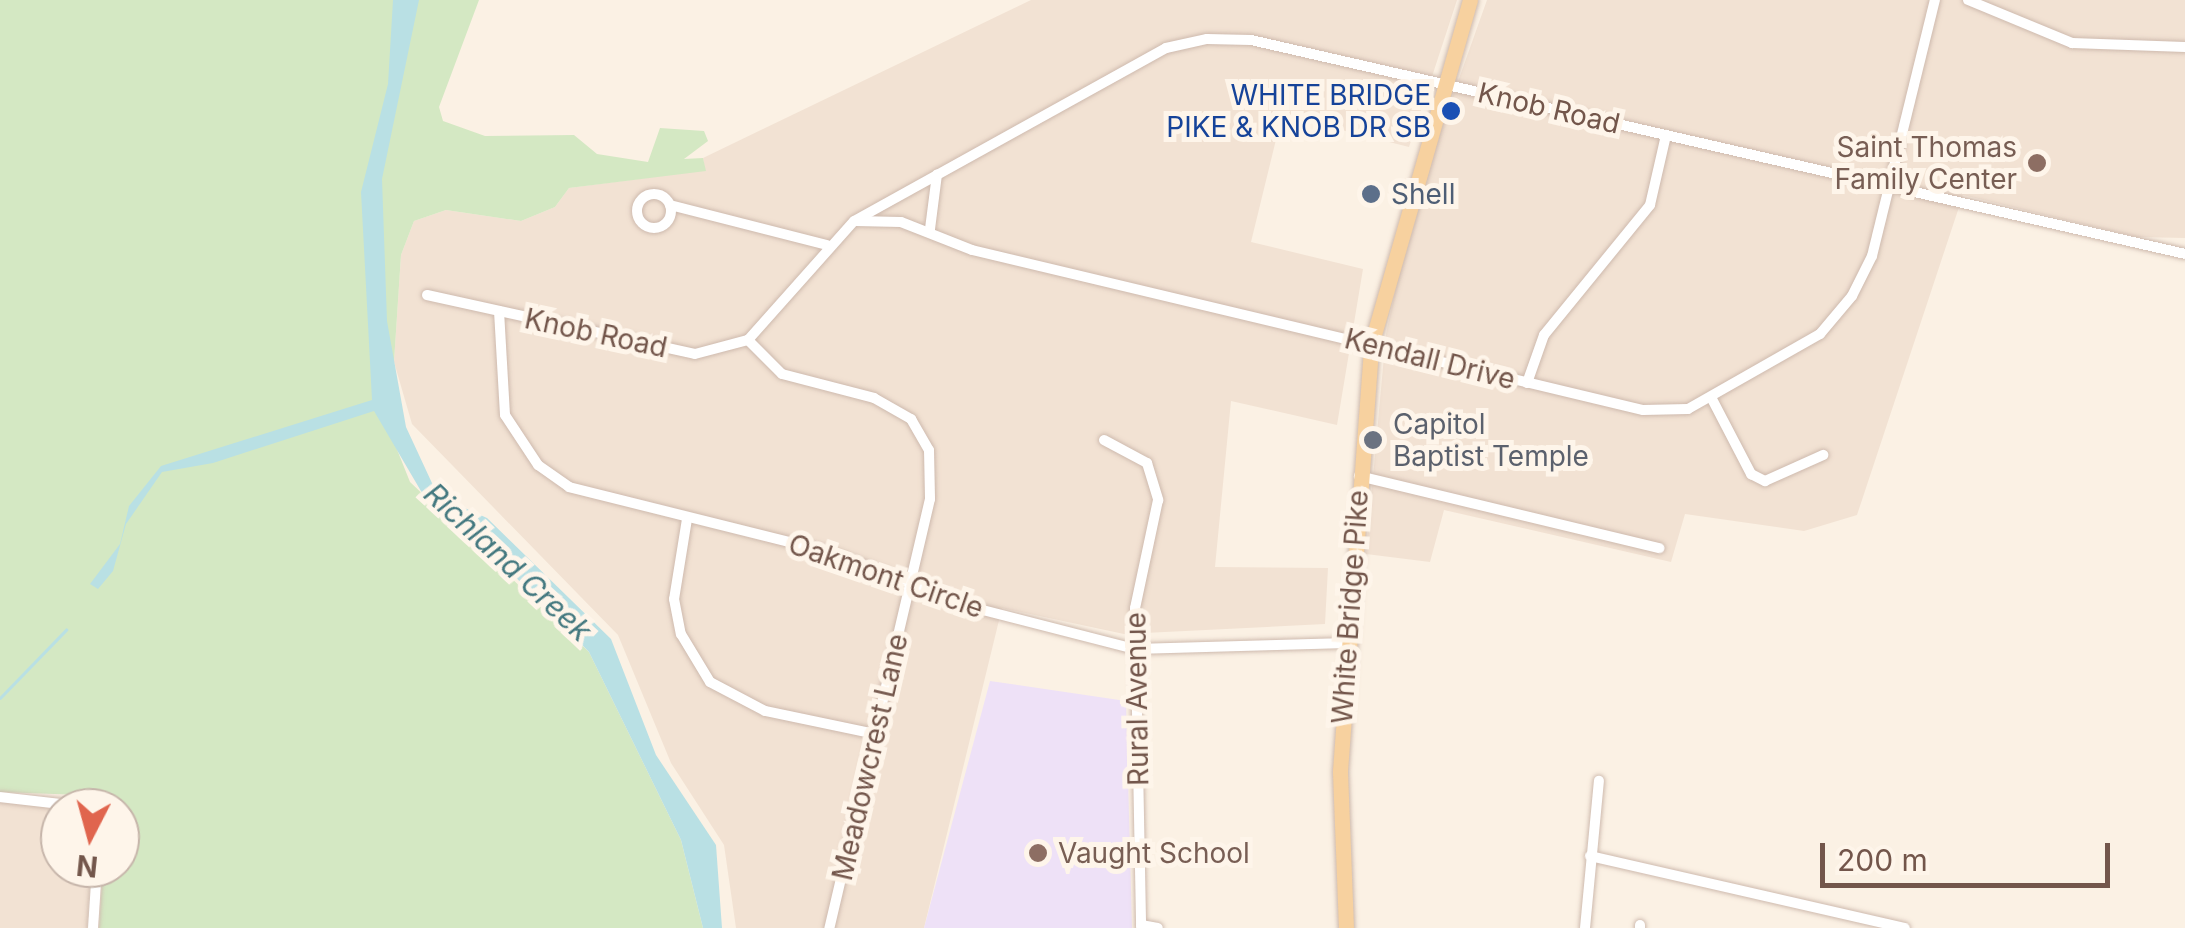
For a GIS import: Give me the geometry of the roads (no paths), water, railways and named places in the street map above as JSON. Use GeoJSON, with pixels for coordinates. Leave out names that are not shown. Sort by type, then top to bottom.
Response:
{"type":"FeatureCollection","features":[{"type":"Feature","properties":{"kind":"main road","name":"White Bridge Pike"},"geometry":{"type":"LineString","coordinates":[[1346,928],[1347,643],[1370,345],[1442,83],[1470,0]]}},
{"type":"Feature","properties":{"kind":"street","name":"Kendall Drive"},"geometry":{"type":"LineString","coordinates":[[854,221],[930,229],[972,250],[1643,410],[1712,399],[1840,314],[1872,256],[1936,0]]}},
{"type":"Feature","properties":{"kind":"street"},"geometry":{"type":"LineString","coordinates":[[1968,0],[2072,43],[2185,47]]}},
{"type":"Feature","properties":{"kind":"street","name":"Knob Road"},"geometry":{"type":"LineString","coordinates":[[427,295],[695,354],[748,340],[795,297],[827,245],[854,221],[1166,48],[1207,40],[1252,40],[2185,254]]}},
{"type":"Feature","properties":{"kind":"street"},"geometry":{"type":"LineString","coordinates":[[1527,383],[1544,336],[1650,205],[1666,135]]}},
{"type":"Feature","properties":{"kind":"street"},"geometry":{"type":"LineString","coordinates":[[930,229],[937,173]]}},
{"type":"Feature","properties":{"kind":"street"},"geometry":{"type":"LineString","coordinates":[[670,205],[827,245]]}},
{"type":"Feature","properties":{"kind":"street","name":"Oakmont Circle"},"geometry":{"type":"LineString","coordinates":[[499,312],[500,396],[538,465],[595,497],[830,552],[910,586],[1135,649],[1347,643]]}},
{"type":"Feature","properties":{"kind":"street","name":"Meadowcrest Lane"},"geometry":{"type":"LineString","coordinates":[[748,340],[782,374],[874,398],[911,419],[932,473],[910,586],[830,928]]}},
{"type":"Feature","properties":{"kind":"street"},"geometry":{"type":"LineString","coordinates":[[1712,399],[1752,474],[1764,480],[1823,456]]}},
{"type":"Feature","properties":{"kind":"street","name":"Rural Avenue"},"geometry":{"type":"LineString","coordinates":[[1104,440],[1147,463],[1158,500],[1137,586],[1142,926]]}},
{"type":"Feature","properties":{"kind":"street"},"geometry":{"type":"LineString","coordinates":[[1358,476],[1658,548]]}},
{"type":"Feature","properties":{"kind":"street"},"geometry":{"type":"LineString","coordinates":[[687,518],[674,598],[681,634],[710,682],[766,711],[874,734]]}},
{"type":"Feature","properties":{"kind":"street"},"geometry":{"type":"LineString","coordinates":[[1585,928],[1600,781]]}},
{"type":"Feature","properties":{"kind":"street"},"geometry":{"type":"LineString","coordinates":[[0,797],[40,801]]}},
{"type":"Feature","properties":{"kind":"street"},"geometry":{"type":"LineString","coordinates":[[1590,856],[1905,928]]}},
{"type":"Feature","properties":{"kind":"street"},"geometry":{"type":"LineString","coordinates":[[94,928],[96,888]]}},
{"type":"Feature","properties":{"kind":"street"},"geometry":{"type":"LineString","coordinates":[[1142,926],[1158,928]]}},
{"type":"Feature","properties":{"kind":"water","name":"Richland Creek"},"geometry":{"type":"Polygon","coordinates":[[[393,0],[419,0],[382,179],[387,321],[406,427],[438,496],[487,518],[611,639],[656,755],[716,845],[722,928],[703,928],[681,840],[589,652],[475,536],[435,515],[374,411],[213,463],[162,472],[126,524],[113,571],[98,589],[90,584],[120,544],[129,506],[161,466],[372,400],[361,192],[388,84],[393,0]]]}},
{"type":"Feature","properties":{"kind":"waterway"},"geometry":{"type":"LineString","coordinates":[[0,698],[66,630]]}},
{"type":"Feature","properties":{"kind":"place","name":"WHITE BRIDGE PIKE & KNOB DR SB"},"geometry":{"type":"Point","coordinates":[1451,111]}},
{"type":"Feature","properties":{"kind":"place","name":"Saint Thomas Family Center"},"geometry":{"type":"Point","coordinates":[2037,163]}},
{"type":"Feature","properties":{"kind":"place","name":"Shell"},"geometry":{"type":"Point","coordinates":[1371,194]}},
{"type":"Feature","properties":{"kind":"place","name":"Capitol Baptist Temple"},"geometry":{"type":"Point","coordinates":[1373,440]}},
{"type":"Feature","properties":{"kind":"place","name":"Vaught School"},"geometry":{"type":"Point","coordinates":[1038,853]}}]}
